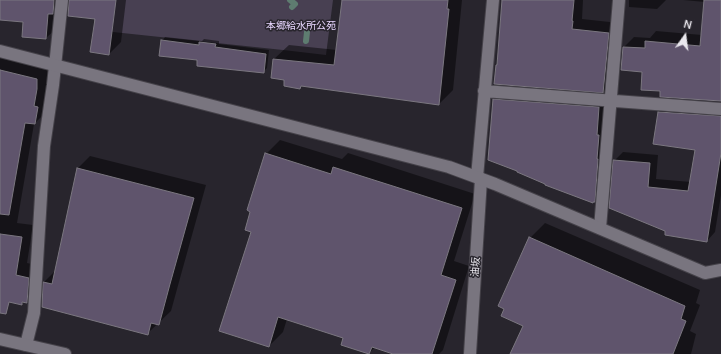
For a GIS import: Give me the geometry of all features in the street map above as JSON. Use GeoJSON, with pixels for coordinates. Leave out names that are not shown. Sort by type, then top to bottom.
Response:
{"type":"FeatureCollection","features":[{"type":"Feature","properties":{"kind":"street"},"geometry":{"type":"LineString","coordinates":[[26,345],[34,313],[44,146],[62,0]]}},
{"type":"Feature","properties":{"kind":"street","name":"油坂"},"geometry":{"type":"LineString","coordinates":[[470,354],[484,91],[493,0]]}},
{"type":"Feature","properties":{"kind":"street"},"geometry":{"type":"LineString","coordinates":[[600,228],[620,0]]}},
{"type":"Feature","properties":{"kind":"street"},"geometry":{"type":"LineString","coordinates":[[0,51],[449,167],[600,228],[705,273],[721,270]]}},
{"type":"Feature","properties":{"kind":"street"},"geometry":{"type":"LineString","coordinates":[[484,91],[721,109]]}},
{"type":"Feature","properties":{"kind":"street"},"geometry":{"type":"LineString","coordinates":[[0,339],[65,354]]}},
{"type":"Feature","properties":{"kind":"green space","name":"本郷給水所公苑"},"geometry":{"type":"Polygon","coordinates":[[[97,0],[333,0],[326,55],[94,30],[97,0]]]}},
{"type":"Feature","properties":{"kind":"building"},"geometry":{"type":"Polygon","coordinates":[[[0,0],[54,0],[53,14],[48,14],[46,39],[22,37],[23,22],[0,20],[0,0]]]}},
{"type":"Feature","properties":{"kind":"building"},"geometry":{"type":"Polygon","coordinates":[[[69,0],[116,0],[109,55],[90,52],[95,19],[68,16],[69,0]]]}},
{"type":"Feature","properties":{"kind":"building"},"geometry":{"type":"Polygon","coordinates":[[[342,0],[448,0],[447,9],[449,9],[439,105],[301,86],[300,89],[284,86],[284,80],[271,78],[273,59],[334,65],[342,0]]]}},
{"type":"Feature","properties":{"kind":"building"},"geometry":{"type":"Polygon","coordinates":[[[502,0],[574,0],[572,29],[609,33],[603,93],[494,84],[502,0]]]}},
{"type":"Feature","properties":{"kind":"building"},"geometry":{"type":"Polygon","coordinates":[[[704,0],[721,0],[721,101],[660,97],[660,91],[641,90],[642,72],[621,70],[623,47],[645,48],[645,41],[700,46],[704,0]]]}},
{"type":"Feature","properties":{"kind":"building"},"geometry":{"type":"Polygon","coordinates":[[[161,40],[199,45],[199,42],[216,44],[215,47],[266,54],[264,73],[197,66],[197,60],[159,56],[161,40]]]}},
{"type":"Feature","properties":{"kind":"building"},"geometry":{"type":"Polygon","coordinates":[[[0,70],[37,79],[34,106],[38,107],[35,124],[25,123],[9,215],[0,214],[0,70]]]}},
{"type":"Feature","properties":{"kind":"building"},"geometry":{"type":"Polygon","coordinates":[[[493,99],[599,107],[595,202],[593,203],[545,185],[517,171],[488,160],[493,99]]]}},
{"type":"Feature","properties":{"kind":"building"},"geometry":{"type":"Polygon","coordinates":[[[658,112],[721,116],[721,153],[707,242],[665,235],[665,231],[609,208],[613,160],[650,163],[648,187],[688,191],[695,150],[653,144],[658,112]]]}},
{"type":"Feature","properties":{"kind":"building"},"geometry":{"type":"Polygon","coordinates":[[[265,153],[331,174],[333,167],[462,208],[441,275],[456,280],[432,354],[393,354],[372,347],[369,354],[341,345],[343,338],[278,317],[269,347],[219,331],[251,232],[245,230],[250,212],[247,210],[265,153]]]}},
{"type":"Feature","properties":{"kind":"building"},"geometry":{"type":"Polygon","coordinates":[[[77,168],[194,198],[159,325],[151,323],[148,335],[42,307],[43,282],[52,284],[77,168]]]}},
{"type":"Feature","properties":{"kind":"building"},"geometry":{"type":"Polygon","coordinates":[[[0,234],[22,237],[16,275],[29,278],[27,303],[22,302],[22,305],[9,302],[6,314],[0,313],[0,234]]]}},
{"type":"Feature","properties":{"kind":"building"},"geometry":{"type":"Polygon","coordinates":[[[529,237],[685,306],[681,319],[686,321],[673,354],[510,354],[523,326],[501,316],[504,309],[498,306],[529,237]]]}},
{"type":"Feature","properties":{"kind":"waterway"},"geometry":{"type":"LineString","coordinates":[[290,0],[295,4],[292,7]]}},
{"type":"Feature","properties":{"kind":"waterway"},"geometry":{"type":"LineString","coordinates":[[306,41],[307,32]]}}]}
